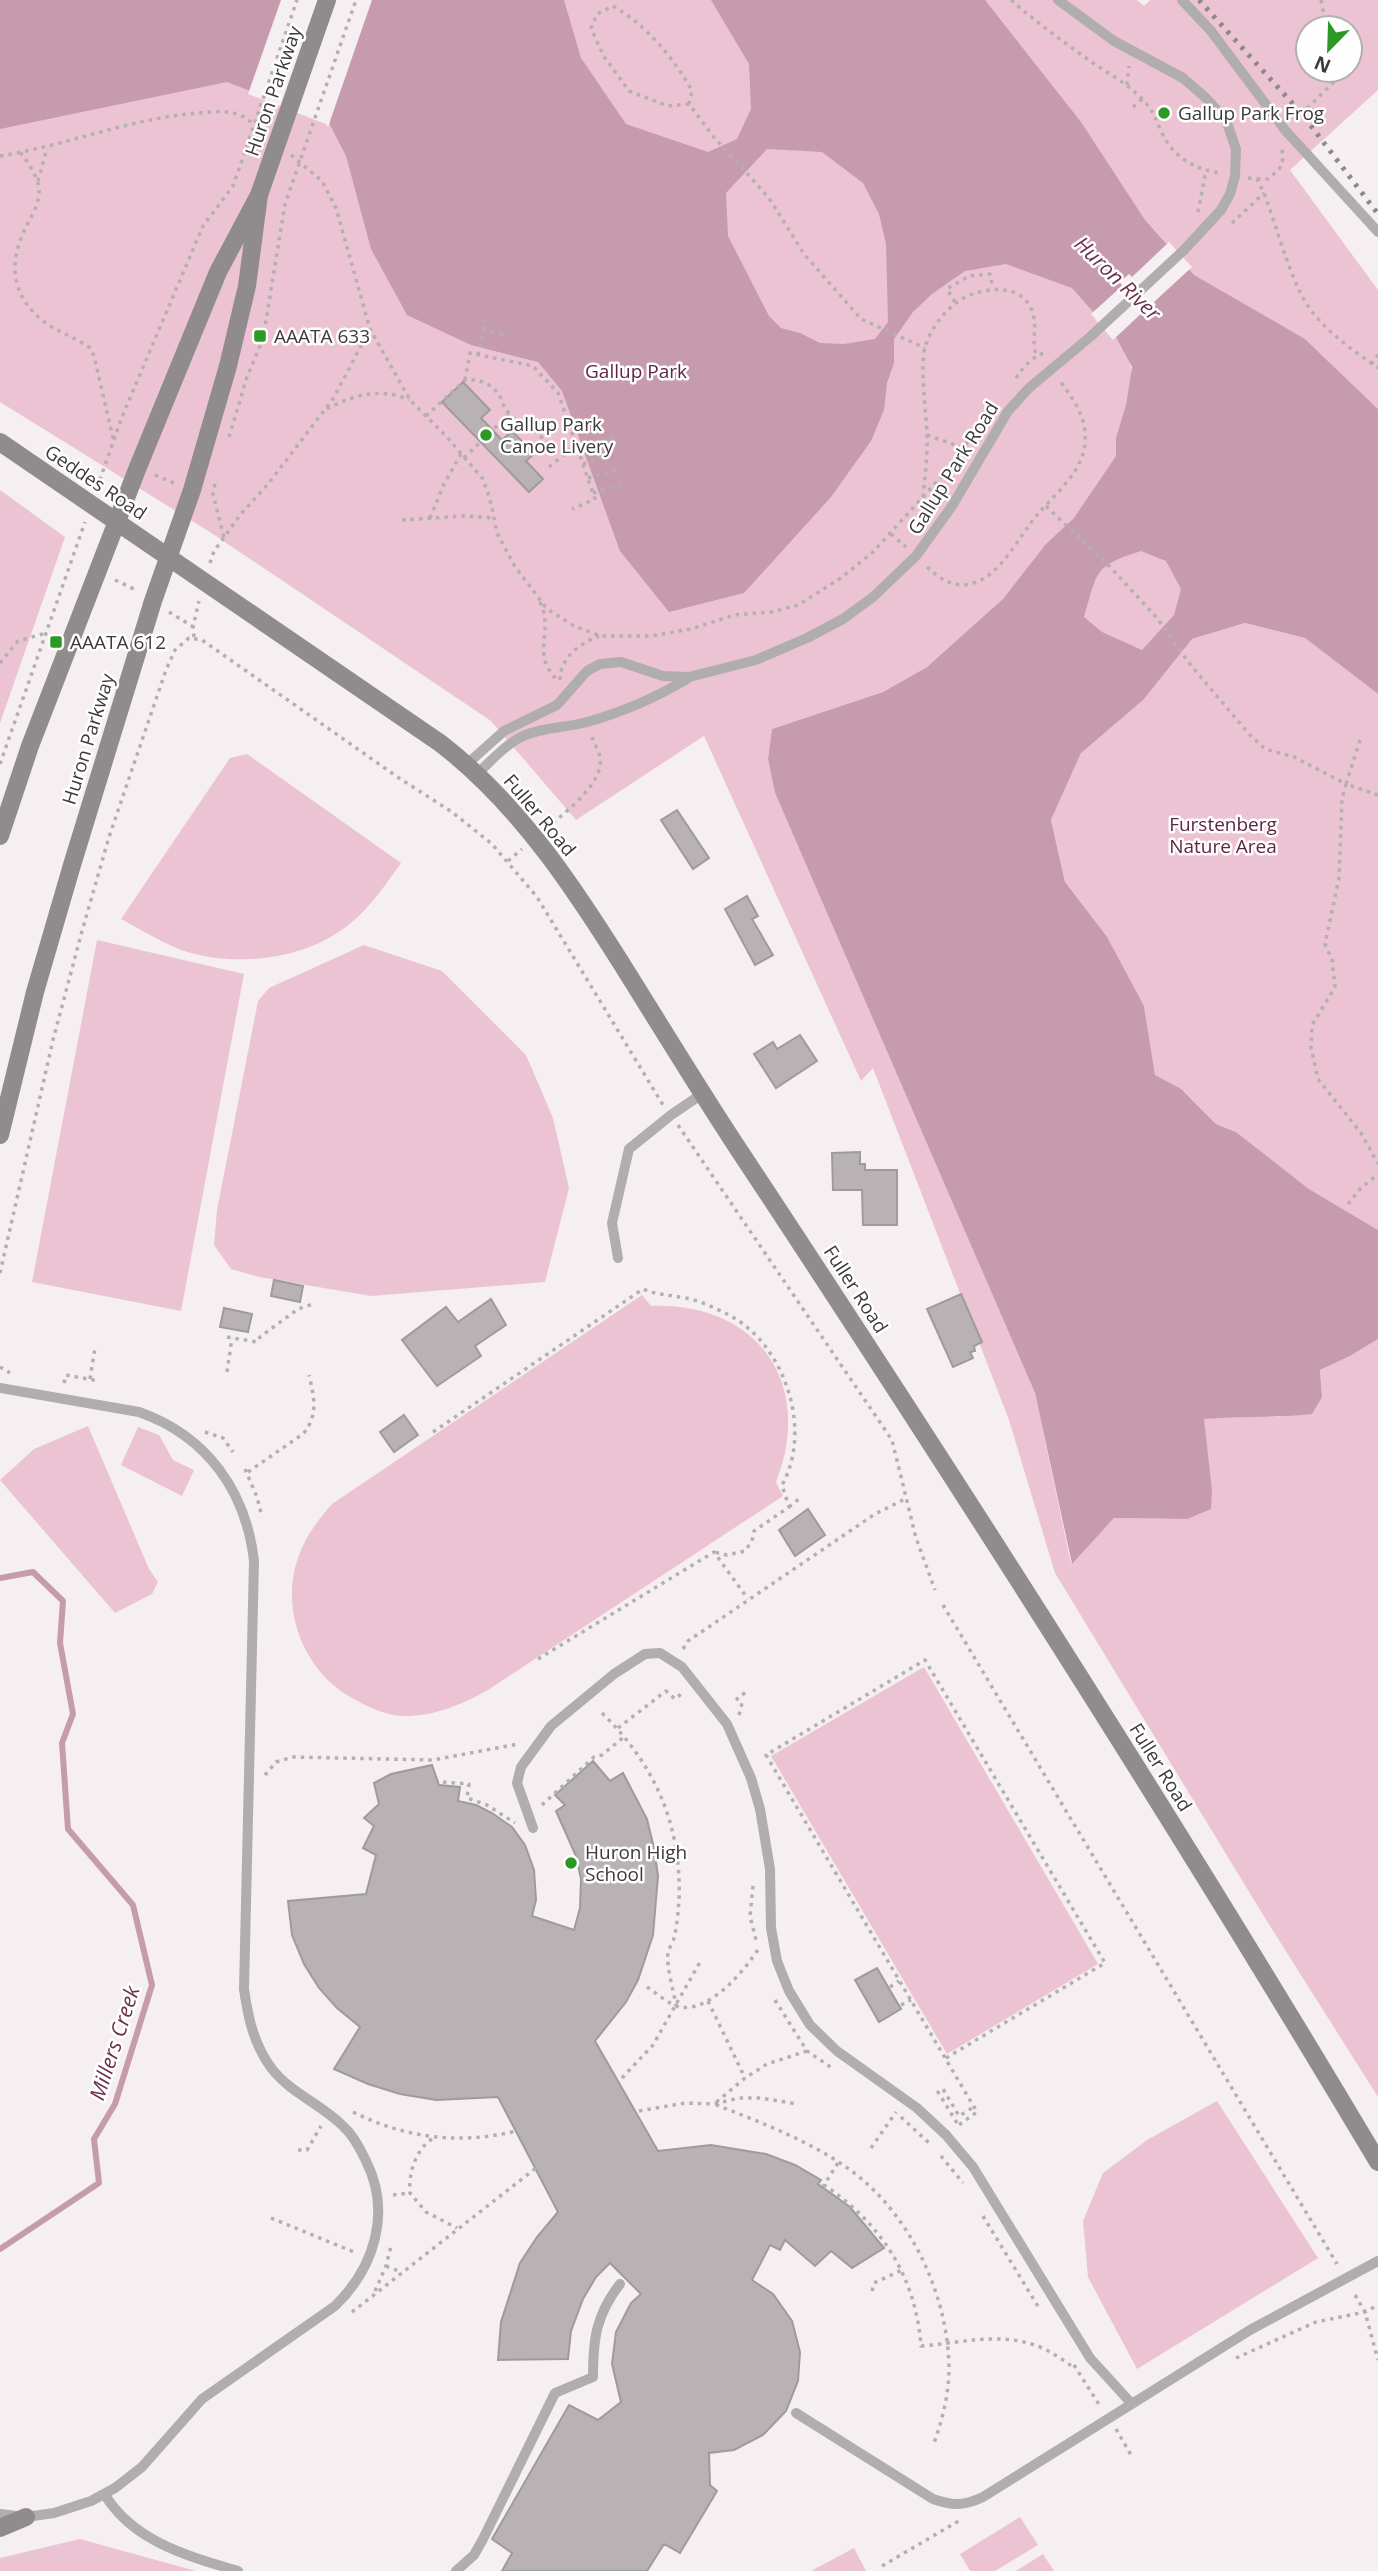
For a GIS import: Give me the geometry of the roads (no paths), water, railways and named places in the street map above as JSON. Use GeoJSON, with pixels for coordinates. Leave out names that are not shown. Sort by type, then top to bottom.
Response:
{"type":"FeatureCollection","features":[{"type":"Feature","properties":{"kind":"main road","name":"Huron Parkway"},"geometry":{"type":"LineString","coordinates":[[0,836],[30,746],[218,272],[259,195],[327,0]]}},
{"type":"Feature","properties":{"kind":"main road","name":"Huron Parkway"},"geometry":{"type":"LineString","coordinates":[[0,1135],[5,1090],[111,734],[192,490],[247,286],[259,195]]}},
{"type":"Feature","properties":{"kind":"main road","name":"Geddes Road"},"geometry":{"type":"LineString","coordinates":[[0,442],[169,556]]}},
{"type":"Feature","properties":{"kind":"main road","name":"Fuller Road"},"geometry":{"type":"LineString","coordinates":[[169,556],[440,743],[472,769],[535,838],[590,913],[702,1094],[979,1517],[1212,1886],[1378,2162]]}},
{"type":"Feature","properties":{"kind":"main road"},"geometry":{"type":"LineString","coordinates":[[0,2528],[26,2516]]}},
{"type":"Feature","properties":{"kind":"lane","name":"Gallup Park Road"},"geometry":{"type":"LineString","coordinates":[[472,769],[523,736],[544,729],[587,722],[642,704],[689,677],[765,656],[844,619],[873,597],[916,556],[952,506],[1008,411],[1029,388],[1090,337],[1184,250],[1221,210],[1230,194],[1235,176],[1237,149],[1226,120],[1183,78],[1114,41],[1058,0]]}},
{"type":"Feature","properties":{"kind":"lane"},"geometry":{"type":"LineString","coordinates":[[1182,0],[1211,31],[1285,130],[1378,232]]}},
{"type":"Feature","properties":{"kind":"lane","name":"Gallup Park Road"},"geometry":{"type":"LineString","coordinates":[[472,769],[504,731],[557,705],[587,671],[600,664],[621,662],[663,676],[689,677]]}},
{"type":"Feature","properties":{"kind":"lane"},"geometry":{"type":"LineString","coordinates":[[618,1258],[612,1223],[629,1149],[702,1094]]}},
{"type":"Feature","properties":{"kind":"lane"},"geometry":{"type":"LineString","coordinates":[[0,1388],[139,1412],[156,1418],[182,1434],[206,1454],[223,1473],[239,1500],[254,1561],[244,1989],[247,2010],[252,2031],[274,2071],[309,2102],[345,2127],[358,2145],[372,2172],[378,2196],[379,2218],[369,2259],[350,2291],[335,2306],[202,2399],[142,2467],[105,2495],[76,2507],[26,2516],[0,2514]]}},
{"type":"Feature","properties":{"kind":"lane"},"geometry":{"type":"LineString","coordinates":[[533,1828],[517,1783],[521,1767],[551,1726],[614,1674],[645,1654],[660,1653],[682,1667],[733,1734],[751,1778],[771,1869],[771,1928],[777,1961],[789,1992],[810,2025],[829,2043],[917,2108],[946,2135],[965,2158],[1090,2358],[1131,2403]]}},
{"type":"Feature","properties":{"kind":"lane"},"geometry":{"type":"LineString","coordinates":[[796,2413],[933,2499],[952,2505],[968,2504],[984,2497],[1250,2330],[1378,2261]]}},
{"type":"Feature","properties":{"kind":"lane"},"geometry":{"type":"LineString","coordinates":[[456,2571],[474,2555],[555,2393],[593,2377],[593,2343],[606,2303],[620,2284]]}},
{"type":"Feature","properties":{"kind":"lane"},"geometry":{"type":"LineString","coordinates":[[105,2495],[123,2519],[152,2540],[190,2557],[238,2571]]}},
{"type":"Feature","properties":{"kind":"water","name":"Huron River"},"geometry":{"type":"Polygon","coordinates":[[[0,0],[564,0],[581,58],[626,124],[708,152],[737,139],[751,109],[749,64],[711,0],[985,0],[1081,122],[1145,220],[1194,275],[1305,339],[1378,409],[1378,694],[1305,638],[1245,623],[1192,639],[1143,700],[1081,753],[1051,820],[1065,882],[1107,937],[1144,1006],[1155,1075],[1181,1089],[1216,1124],[1236,1132],[1309,1189],[1378,1230],[1378,1339],[1320,1370],[1322,1397],[1312,1414],[1204,1419],[1212,1490],[1211,1509],[1187,1519],[1114,1518],[1072,1564],[1035,1393],[775,793],[768,759],[772,729],[883,692],[927,667],[1003,599],[1046,544],[1074,518],[1116,456],[1116,438],[1126,405],[1132,367],[1117,339],[1072,288],[1006,264],[965,271],[932,294],[913,312],[894,339],[894,363],[887,383],[884,410],[871,441],[831,497],[744,593],[669,612],[620,551],[562,391],[538,362],[471,345],[407,315],[371,249],[346,156],[328,121],[227,82],[0,129],[0,0]],[[767,149],[726,193],[728,236],[769,316],[781,328],[800,333],[820,343],[844,344],[875,339],[888,322],[886,244],[879,214],[863,183],[822,152],[767,149]],[[1141,551],[1114,561],[1100,572],[1084,617],[1102,632],[1142,650],[1174,615],[1181,589],[1166,561],[1141,551]]]}},
{"type":"Feature","properties":{"kind":"waterway","name":"Millers Creek"},"geometry":{"type":"LineString","coordinates":[[0,1578],[33,1572],[63,1601],[60,1643],[73,1714],[62,1743],[68,1829],[133,1905],[152,1985],[115,2104],[94,2139],[99,2183],[0,2249]]}},
{"type":"Feature","properties":{"kind":"railway"},"geometry":{"type":"LineString","coordinates":[[1199,0],[1302,114],[1378,214]]}},
{"type":"Feature","properties":{"kind":"place","name":"Gallup Park Frog"},"geometry":{"type":"Point","coordinates":[1164,113]}},
{"type":"Feature","properties":{"kind":"place","name":"AAATA 633"},"geometry":{"type":"Point","coordinates":[260,336]}},
{"type":"Feature","properties":{"kind":"place","name":"Gallup Park Canoe Livery"},"geometry":{"type":"Point","coordinates":[486,435]}},
{"type":"Feature","properties":{"kind":"place","name":"AAATA 612"},"geometry":{"type":"Point","coordinates":[56,642]}},
{"type":"Feature","properties":{"kind":"place","name":"Huron High School"},"geometry":{"type":"Point","coordinates":[571,1863]}},
{"type":"Feature","properties":{"kind":"park label","name":"Gallup Park"},"geometry":{"type":"Point","coordinates":[636,371]}},
{"type":"Feature","properties":{"kind":"park label","name":"Furstenberg Nature Area"},"geometry":{"type":"Point","coordinates":[1223,835]}}]}
